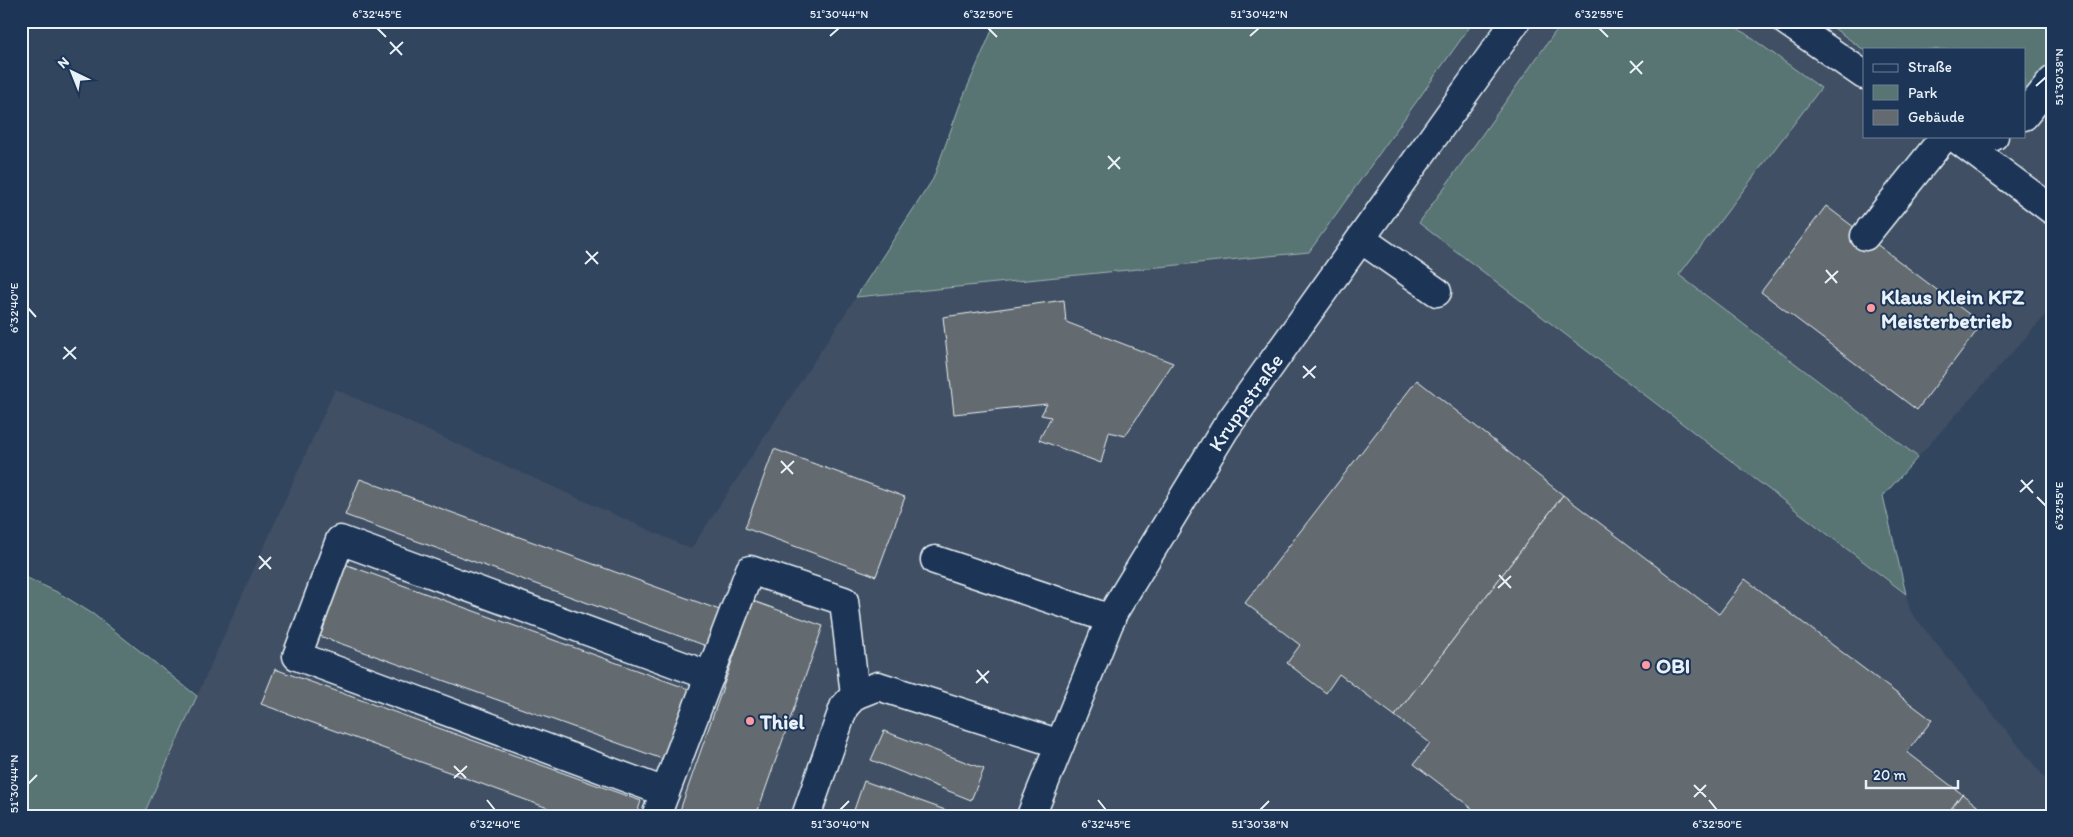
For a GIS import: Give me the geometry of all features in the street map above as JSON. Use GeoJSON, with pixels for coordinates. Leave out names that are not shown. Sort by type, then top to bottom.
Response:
{"type":"FeatureCollection","features":[{"type":"Feature","properties":{"kind":"street","name":"Kruppstraße"},"geometry":{"type":"LineString","coordinates":[[1031,816],[1111,620],[1225,429],[1516,21]]}},
{"type":"Feature","properties":{"kind":"street"},"geometry":{"type":"LineString","coordinates":[[1786,21],[1863,74]]}},
{"type":"Feature","properties":{"kind":"street"},"geometry":{"type":"LineString","coordinates":[[2026,114],[2052,81]]}},
{"type":"Feature","properties":{"kind":"street"},"geometry":{"type":"LineString","coordinates":[[1866,236],[1955,140],[1974,138]]}},
{"type":"Feature","properties":{"kind":"street"},"geometry":{"type":"LineString","coordinates":[[1955,140],[2052,210]]}},
{"type":"Feature","properties":{"kind":"street"},"geometry":{"type":"LineString","coordinates":[[1361,239],[1437,292]]}},
{"type":"Feature","properties":{"kind":"street"},"geometry":{"type":"LineString","coordinates":[[710,676],[340,540],[297,656],[661,804],[710,676],[750,570],[844,601],[855,695]]}},
{"type":"Feature","properties":{"kind":"street"},"geometry":{"type":"LineString","coordinates":[[935,560],[1111,620]]}},
{"type":"Feature","properties":{"kind":"street"},"geometry":{"type":"LineString","coordinates":[[806,816],[844,707],[855,695],[878,686],[1060,744]]}},
{"type":"Feature","properties":{"kind":"shaded area"},"geometry":{"type":"Polygon","coordinates":[[[1474,21],[1563,21],[1419,223],[1906,594],[1910,611],[2052,787],[2052,816],[143,816],[335,389],[691,549],[856,297],[1309,252],[1474,21]]]}},
{"type":"Feature","properties":{"kind":"shaded area"},"geometry":{"type":"Polygon","coordinates":[[[1728,21],[2052,21],[2052,308],[1918,457],[1678,275],[1821,88],[1728,21]]]}},
{"type":"Feature","properties":{"kind":"green space"},"geometry":{"type":"Polygon","coordinates":[[[996,21],[1474,21],[1309,252],[856,297],[933,179],[961,102],[996,21]]]}},
{"type":"Feature","properties":{"kind":"green space"},"geometry":{"type":"Polygon","coordinates":[[[1563,21],[1728,21],[1821,88],[1679,275],[1918,457],[1883,496],[1906,594],[1419,223],[1563,21]]]}},
{"type":"Feature","properties":{"kind":"green space"},"geometry":{"type":"Polygon","coordinates":[[[1824,21],[2052,21],[2052,65],[2027,100],[2026,48],[1863,49],[1824,21]]]}},
{"type":"Feature","properties":{"kind":"green space"},"geometry":{"type":"Polygon","coordinates":[[[21,575],[59,593],[93,614],[197,696],[143,816],[21,816],[21,575]]]}},
{"type":"Feature","properties":{"kind":"building","name":"Klaus Klein KFZ Meisterbetrieb"},"geometry":{"type":"Polygon","coordinates":[[[1826,206],[1982,324],[1917,410],[1761,292],[1826,206]]]}},
{"type":"Feature","properties":{"kind":"building"},"geometry":{"type":"Polygon","coordinates":[[[1064,300],[1066,322],[1173,363],[1125,436],[1109,432],[1101,463],[1039,440],[1051,417],[1041,415],[1047,404],[954,414],[943,317],[1064,300]]]}},
{"type":"Feature","properties":{"kind":"building"},"geometry":{"type":"Polygon","coordinates":[[[1417,380],[1563,495],[1395,716],[1339,674],[1326,693],[1287,663],[1300,645],[1245,603],[1417,380]]]}},
{"type":"Feature","properties":{"kind":"building"},"geometry":{"type":"Polygon","coordinates":[[[774,449],[905,497],[876,576],[745,528],[774,449]]]}},
{"type":"Feature","properties":{"kind":"building"},"geometry":{"type":"Polygon","coordinates":[[[360,479],[725,612],[712,648],[345,515],[360,479]]]}},
{"type":"Feature","properties":{"kind":"building","name":"OBI"},"geometry":{"type":"Polygon","coordinates":[[[1563,495],[1719,614],[1745,579],[1932,720],[1907,752],[1962,794],[1946,816],[1525,816],[1520,811],[1516,816],[1482,816],[1414,764],[1430,743],[1395,716],[1563,495]]]}},
{"type":"Feature","properties":{"kind":"building"},"geometry":{"type":"Polygon","coordinates":[[[339,562],[691,690],[665,760],[314,634],[339,562]]]}},
{"type":"Feature","properties":{"kind":"building","name":"Thiel"},"geometry":{"type":"Polygon","coordinates":[[[753,601],[823,626],[756,816],[678,816],[753,601]]]}},
{"type":"Feature","properties":{"kind":"building"},"geometry":{"type":"Polygon","coordinates":[[[275,669],[641,801],[636,816],[570,816],[261,704],[275,669]]]}},
{"type":"Feature","properties":{"kind":"building"},"geometry":{"type":"Polygon","coordinates":[[[884,731],[984,769],[971,800],[871,760],[884,731]]]}},
{"type":"Feature","properties":{"kind":"building"},"geometry":{"type":"Polygon","coordinates":[[[864,781],[951,812],[949,816],[852,816],[864,781]]]}},
{"type":"Feature","properties":{"kind":"building"},"geometry":{"type":"Polygon","coordinates":[[[1962,794],[1990,816],[1946,816],[1962,794]]]}},
{"type":"Feature","properties":{"kind":"place","name":"Klaus Klein KFZ Meisterbetrieb"},"geometry":{"type":"Point","coordinates":[1871,308]}},
{"type":"Feature","properties":{"kind":"place","name":"OBI"},"geometry":{"type":"Point","coordinates":[1646,665]}},
{"type":"Feature","properties":{"kind":"place","name":"Thiel"},"geometry":{"type":"Point","coordinates":[750,721]}}]}
